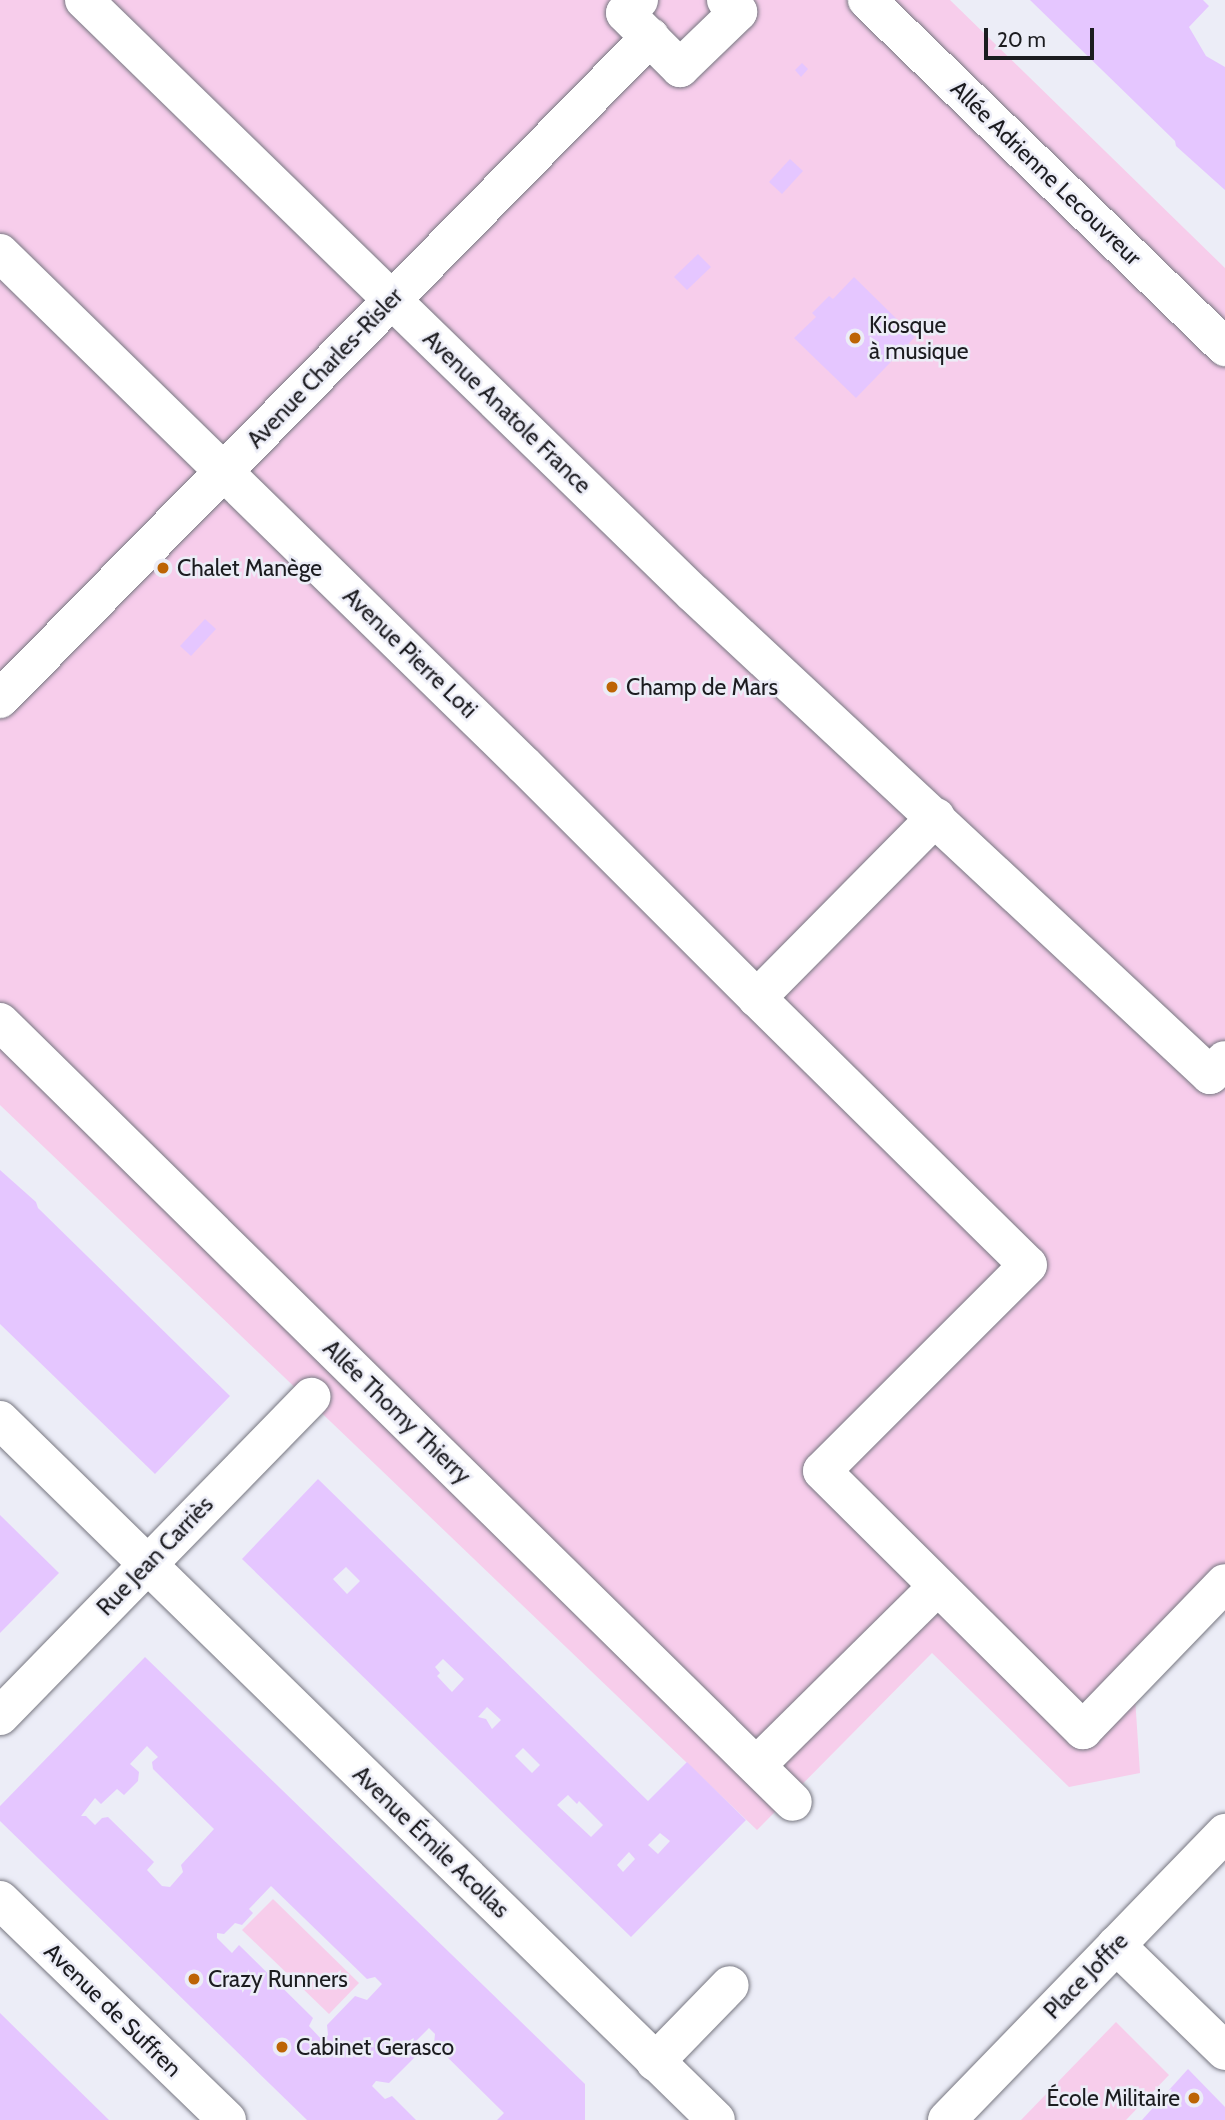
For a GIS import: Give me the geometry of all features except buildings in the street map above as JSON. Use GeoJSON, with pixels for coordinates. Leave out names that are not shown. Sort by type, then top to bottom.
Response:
{"type":"FeatureCollection","features":[{"type":"Feature","properties":{"kind":"street","name":"Avenue Anatole France"},"geometry":{"type":"LineString","coordinates":[[85,0],[693,593],[1210,1075],[1225,1060]]}},
{"type":"Feature","properties":{"kind":"street"},"geometry":{"type":"LineString","coordinates":[[639,0],[625,13],[680,68],[738,12],[726,0]]}},
{"type":"Feature","properties":{"kind":"street","name":"Allée Adrienne Lecouvreur"},"geometry":{"type":"LineString","coordinates":[[867,0],[1225,347]]}},
{"type":"Feature","properties":{"kind":"street","name":"Avenue Charles-Risler"},"geometry":{"type":"LineString","coordinates":[[0,699],[650,37]]}},
{"type":"Feature","properties":{"kind":"street","name":"Avenue Pierre Loti"},"geometry":{"type":"LineString","coordinates":[[0,253],[224,470],[1028,1265],[822,1471],[937,1587]]}},
{"type":"Feature","properties":{"kind":"street"},"geometry":{"type":"LineString","coordinates":[[757,998],[936,817]]}},
{"type":"Feature","properties":{"kind":"street","name":"Allée Thomy Thierry"},"geometry":{"type":"LineString","coordinates":[[0,1022],[793,1802]]}},
{"type":"Feature","properties":{"kind":"street","name":"Rue Jean Carriès"},"geometry":{"type":"LineString","coordinates":[[0,1716],[311,1397]]}},
{"type":"Feature","properties":{"kind":"street","name":"Avenue Émile Acollas"},"geometry":{"type":"LineString","coordinates":[[0,1420],[716,2120]]}},
{"type":"Feature","properties":{"kind":"street"},"geometry":{"type":"LineString","coordinates":[[757,1765],[937,1587],[1083,1730],[1225,1583]]}},
{"type":"Feature","properties":{"kind":"street","name":"Place Joffre"},"geometry":{"type":"LineString","coordinates":[[947,2120],[1225,1833]]}},
{"type":"Feature","properties":{"kind":"street","name":"Avenue de Suffren"},"geometry":{"type":"LineString","coordinates":[[0,1900],[227,2120]]}},
{"type":"Feature","properties":{"kind":"street"},"geometry":{"type":"LineString","coordinates":[[1116,1945],[1225,2051]]}},
{"type":"Feature","properties":{"kind":"street"},"geometry":{"type":"LineString","coordinates":[[665,2072],[739,1994]]}},
{"type":"Feature","properties":{"kind":"shaded area","name":"Champ de Mars"},"geometry":{"type":"Polygon","coordinates":[[[0,0],[950,0],[1225,268],[1225,1607],[1135,1697],[1140,1773],[1069,1787],[932,1653],[757,1830],[0,1105],[0,0]]]}},
{"type":"Feature","properties":{"kind":"shaded area"},"geometry":{"type":"Polygon","coordinates":[[[273,1899],[359,1983],[329,2014],[242,1930],[273,1899]]]}},
{"type":"Feature","properties":{"kind":"shaded area"},"geometry":{"type":"Polygon","coordinates":[[[1116,2022],[1169,2075],[1126,2120],[1021,2120],[1116,2022]]]}},
{"type":"Feature","properties":{"kind":"place","name":"Kiosque à musique"},"geometry":{"type":"Point","coordinates":[855,338]}},
{"type":"Feature","properties":{"kind":"place","name":"Chalet Manège"},"geometry":{"type":"Point","coordinates":[163,568]}},
{"type":"Feature","properties":{"kind":"place","name":"Champ de Mars"},"geometry":{"type":"Point","coordinates":[612,687]}},
{"type":"Feature","properties":{"kind":"place","name":"Crazy Runners"},"geometry":{"type":"Point","coordinates":[194,1979]}},
{"type":"Feature","properties":{"kind":"place","name":"Cabinet Gerasco"},"geometry":{"type":"Point","coordinates":[282,2047]}},
{"type":"Feature","properties":{"kind":"place","name":"École Militaire"},"geometry":{"type":"Point","coordinates":[1194,2098]}}]}
